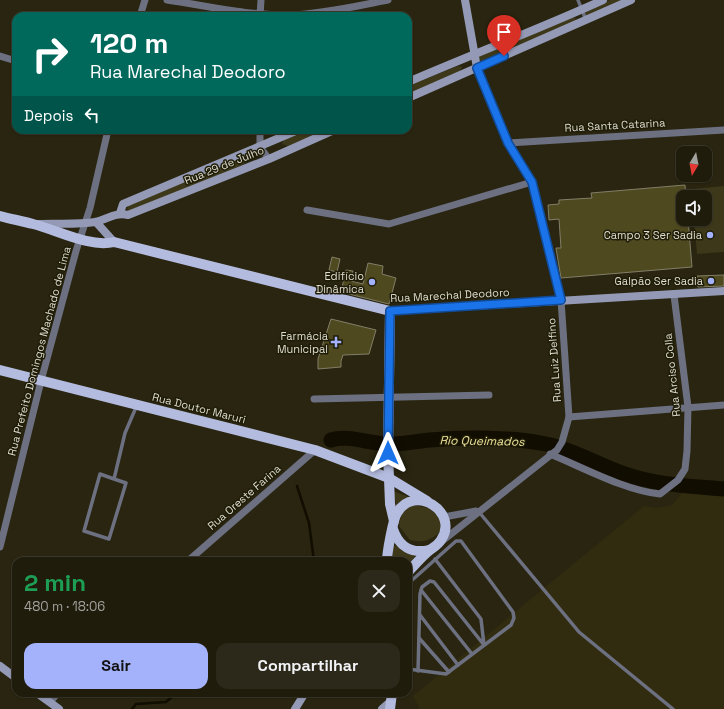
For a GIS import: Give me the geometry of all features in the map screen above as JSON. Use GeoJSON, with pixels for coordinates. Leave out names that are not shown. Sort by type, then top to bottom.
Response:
{"type":"FeatureCollection","features":[{"type":"Feature","properties":{"kind":"main road","name":"Rua Luiz Delfino"},"geometry":{"type":"LineString","coordinates":[[466,0],[477,68]]}},
{"type":"Feature","properties":{"kind":"main road"},"geometry":{"type":"LineString","coordinates":[[412,80],[474,54],[523,36],[603,0]]}},
{"type":"Feature","properties":{"kind":"main road"},"geometry":{"type":"LineString","coordinates":[[412,96],[630,0]]}},
{"type":"Feature","properties":{"kind":"main road","name":"Rua 29 de Julho"},"geometry":{"type":"LineString","coordinates":[[120,213],[123,204],[289,134]]}},
{"type":"Feature","properties":{"kind":"main road","name":"Rua 29 de Julho"},"geometry":{"type":"LineString","coordinates":[[84,223],[96,222],[120,213],[128,215],[269,159],[325,134]]}},
{"type":"Feature","properties":{"kind":"main road","name":"Rua Marechal Deodoro"},"geometry":{"type":"LineString","coordinates":[[0,216],[33,224],[80,239],[107,244],[114,242],[390,311],[724,291]]}},
{"type":"Feature","properties":{"kind":"main road"},"geometry":{"type":"LineString","coordinates":[[96,222],[114,242]]}},
{"type":"Feature","properties":{"kind":"main road","name":"Rua Marechal Deodoro"},"geometry":{"type":"LineString","coordinates":[[33,224],[84,223]]}},
{"type":"Feature","properties":{"kind":"main road"},"geometry":{"type":"LineString","coordinates":[[390,311],[388,397],[390,504],[396,537],[406,548],[414,551],[433,548]]}},
{"type":"Feature","properties":{"kind":"main road","name":"Rua Doutor Maruri"},"geometry":{"type":"LineString","coordinates":[[0,370],[315,450],[389,478],[427,501]]}},
{"type":"Feature","properties":{"kind":"main road"},"geometry":{"type":"LineString","coordinates":[[388,557],[397,513],[410,502],[427,501],[434,505],[444,517],[445,532],[433,548],[412,568]]}},
{"type":"Feature","properties":{"kind":"main road"},"geometry":{"type":"LineString","coordinates":[[0,666],[12,675]]}},
{"type":"Feature","properties":{"kind":"main road"},"geometry":{"type":"LineString","coordinates":[[43,697],[59,709]]}},
{"type":"Feature","properties":{"kind":"main road"},"geometry":{"type":"LineString","coordinates":[[295,709],[302,697]]}},
{"type":"Feature","properties":{"kind":"main road"},"geometry":{"type":"LineString","coordinates":[[382,709],[391,701]]}},
{"type":"Feature","properties":{"kind":"street"},"geometry":{"type":"LineString","coordinates":[[141,12],[145,0]]}},
{"type":"Feature","properties":{"kind":"street"},"geometry":{"type":"LineString","coordinates":[[167,0],[241,12]]}},
{"type":"Feature","properties":{"kind":"street"},"geometry":{"type":"LineString","coordinates":[[260,12],[261,0]]}},
{"type":"Feature","properties":{"kind":"street"},"geometry":{"type":"LineString","coordinates":[[318,12],[344,9],[388,0]]}},
{"type":"Feature","properties":{"kind":"street"},"geometry":{"type":"LineString","coordinates":[[0,56],[12,60]]}},
{"type":"Feature","properties":{"kind":"street","name":"Rua Luiz Delfino"},"geometry":{"type":"LineString","coordinates":[[477,68],[508,143],[532,182],[561,300],[569,417],[562,442],[557,450],[550,454]]}},
{"type":"Feature","properties":{"kind":"street","name":"Rua Santa Catarina"},"geometry":{"type":"LineString","coordinates":[[508,143],[724,130]]}},
{"type":"Feature","properties":{"kind":"street","name":"Rua Prefeito Domingos Machado de Lima"},"geometry":{"type":"LineString","coordinates":[[0,547],[41,381],[84,223],[90,208],[107,134]]}},
{"type":"Feature","properties":{"kind":"street"},"geometry":{"type":"LineString","coordinates":[[260,134],[260,147],[269,159]]}},
{"type":"Feature","properties":{"kind":"street"},"geometry":{"type":"LineString","coordinates":[[307,210],[389,224],[532,182]]}},
{"type":"Feature","properties":{"kind":"street"},"geometry":{"type":"LineString","coordinates":[[90,208],[96,222]]}},
{"type":"Feature","properties":{"kind":"street","name":"Rua Arciso Colla"},"geometry":{"type":"LineString","coordinates":[[550,454],[638,489],[660,494],[678,480],[685,469],[688,407],[674,295]]}},
{"type":"Feature","properties":{"kind":"street"},"geometry":{"type":"LineString","coordinates":[[314,398],[489,395]]}},
{"type":"Feature","properties":{"kind":"street"},"geometry":{"type":"LineString","coordinates":[[569,417],[724,405]]}},
{"type":"Feature","properties":{"kind":"street","name":"Rua Oreste Farina"},"geometry":{"type":"LineString","coordinates":[[193,557],[315,450]]}},
{"type":"Feature","properties":{"kind":"street"},"geometry":{"type":"LineString","coordinates":[[433,548],[550,454]]}},
{"type":"Feature","properties":{"kind":"street"},"geometry":{"type":"LineString","coordinates":[[444,517],[478,511]]}},
{"type":"Feature","properties":{"kind":"street"},"geometry":{"type":"LineString","coordinates":[[50,702],[54,697]]}},
{"type":"Feature","properties":{"kind":"lane"},"geometry":{"type":"LineString","coordinates":[[578,0],[586,20]]}},
{"type":"Feature","properties":{"kind":"lane"},"geometry":{"type":"LineString","coordinates":[[114,479],[125,433],[138,404]]}},
{"type":"Feature","properties":{"kind":"lane"},"geometry":{"type":"LineString","coordinates":[[100,474],[114,479],[126,483],[108,539],[84,531],[100,474]]}},
{"type":"Feature","properties":{"kind":"lane"},"geometry":{"type":"LineString","coordinates":[[478,511],[579,632],[674,709]]}},
{"type":"Feature","properties":{"kind":"lane"},"geometry":{"type":"LineString","coordinates":[[412,580],[456,541],[461,541],[513,612],[514,618],[511,625],[449,672],[442,675],[412,670]]}},
{"type":"Feature","properties":{"kind":"lane"},"geometry":{"type":"LineString","coordinates":[[435,559],[481,619],[484,645]]}},
{"type":"Feature","properties":{"kind":"lane"},"geometry":{"type":"LineString","coordinates":[[418,671],[421,590],[430,581],[434,582],[484,645]]}},
{"type":"Feature","properties":{"kind":"lane"},"geometry":{"type":"LineString","coordinates":[[421,590],[472,654]]}},
{"type":"Feature","properties":{"kind":"lane"},"geometry":{"type":"LineString","coordinates":[[420,615],[458,665]]}},
{"type":"Feature","properties":{"kind":"lane"},"geometry":{"type":"LineString","coordinates":[[419,637],[449,672]]}},
{"type":"Feature","properties":{"kind":"shaded area"},"geometry":{"type":"Polygon","coordinates":[[[610,0],[629,0],[589,17],[584,15],[586,11],[610,0]]]}},
{"type":"Feature","properties":{"kind":"shaded area"},"geometry":{"type":"Polygon","coordinates":[[[571,17],[576,18],[574,23],[483,63],[477,60],[480,55],[571,17]]]}},
{"type":"Feature","properties":{"kind":"shaded area"},"geometry":{"type":"Polygon","coordinates":[[[458,66],[462,67],[460,72],[412,92],[412,84],[458,66]]]}},
{"type":"Feature","properties":{"kind":"shaded area"},"geometry":{"type":"Polygon","coordinates":[[[296,134],[316,134],[288,146],[282,144],[284,139],[296,134]]]}},
{"type":"Feature","properties":{"kind":"shaded area"},"geometry":{"type":"Polygon","coordinates":[[[241,158],[246,160],[244,164],[133,212],[127,210],[128,205],[241,158]]]}},
{"type":"Feature","properties":{"kind":"shaded area","name":"Campo 3 Ser Sadia"},"geometry":{"type":"Polygon","coordinates":[[[724,186],[724,252],[697,254],[695,226],[712,226],[712,190],[692,189],[724,186]]]}},
{"type":"Feature","properties":{"kind":"shaded area"},"geometry":{"type":"Polygon","coordinates":[[[393,491],[412,498],[403,500],[399,503],[397,508],[393,491]]]}},
{"type":"Feature","properties":{"kind":"shaded area"},"geometry":{"type":"Polygon","coordinates":[[[684,491],[724,495],[724,709],[420,709],[413,696],[644,506],[656,508],[672,505],[684,491]]]}},
{"type":"Feature","properties":{"kind":"shaded area"},"geometry":{"type":"Polygon","coordinates":[[[413,505],[428,508],[441,518],[442,531],[434,537],[424,541],[410,540],[399,526],[403,513],[413,505]]]}},
{"type":"Feature","properties":{"kind":"shaded area"},"geometry":{"type":"Polygon","coordinates":[[[396,545],[415,556],[412,560],[412,557],[393,557],[393,547],[396,545]]]}},
{"type":"Feature","properties":{"kind":"building"},"geometry":{"type":"Polygon","coordinates":[[[685,185],[685,190],[676,190],[676,226],[689,226],[692,267],[561,278],[556,248],[561,248],[559,219],[549,220],[548,205],[559,204],[559,200],[592,198],[591,193],[685,185]]]}},
{"type":"Feature","properties":{"kind":"building"},"geometry":{"type":"Polygon","coordinates":[[[332,257],[340,259],[337,272],[329,270],[332,257]]]}},
{"type":"Feature","properties":{"kind":"building"},"geometry":{"type":"Polygon","coordinates":[[[368,263],[383,266],[382,274],[396,278],[389,304],[341,292],[346,270],[353,271],[351,281],[363,284],[368,263]]]}},
{"type":"Feature","properties":{"kind":"building","name":"Galpão Ser Sadia"},"geometry":{"type":"Polygon","coordinates":[[[724,275],[724,286],[698,287],[697,276],[724,275]]]}},
{"type":"Feature","properties":{"kind":"building","name":"Farmácia Municipal"},"geometry":{"type":"Polygon","coordinates":[[[331,319],[376,330],[369,354],[343,355],[341,367],[318,369],[318,359],[331,319]]]}},
{"type":"Feature","properties":{"kind":"waterway","name":"Rio Queimados"},"geometry":{"type":"LineString","coordinates":[[331,440],[346,438],[383,444],[473,438],[519,440],[556,446],[634,477],[672,484],[724,489]]}},
{"type":"Feature","properties":{"kind":"waterway"},"geometry":{"type":"LineString","coordinates":[[297,486],[309,523],[313,557]]}},
{"type":"Feature","properties":{"kind":"waterway"},"geometry":{"type":"LineString","coordinates":[[132,709],[136,704],[166,702],[172,697]]}},
{"type":"Feature","properties":{"kind":"place","name":"Campo 3 Ser Sadia"},"geometry":{"type":"Point","coordinates":[710,235]}},
{"type":"Feature","properties":{"kind":"place","name":"Galpão Ser Sadia"},"geometry":{"type":"Point","coordinates":[711,281]}},
{"type":"Feature","properties":{"kind":"place","name":"Edifício Dinâmica"},"geometry":{"type":"Point","coordinates":[372,282]}},
{"type":"Feature","properties":{"kind":"place","name":"Farmácia Municipal"},"geometry":{"type":"Point","coordinates":[336,342]}},
{"type":"Feature","properties":{"kind":"route"},"geometry":{"type":"LineString","coordinates":[[388,453],[390,311],[561,300],[532,182],[508,143],[477,68],[504,56]]}}]}
